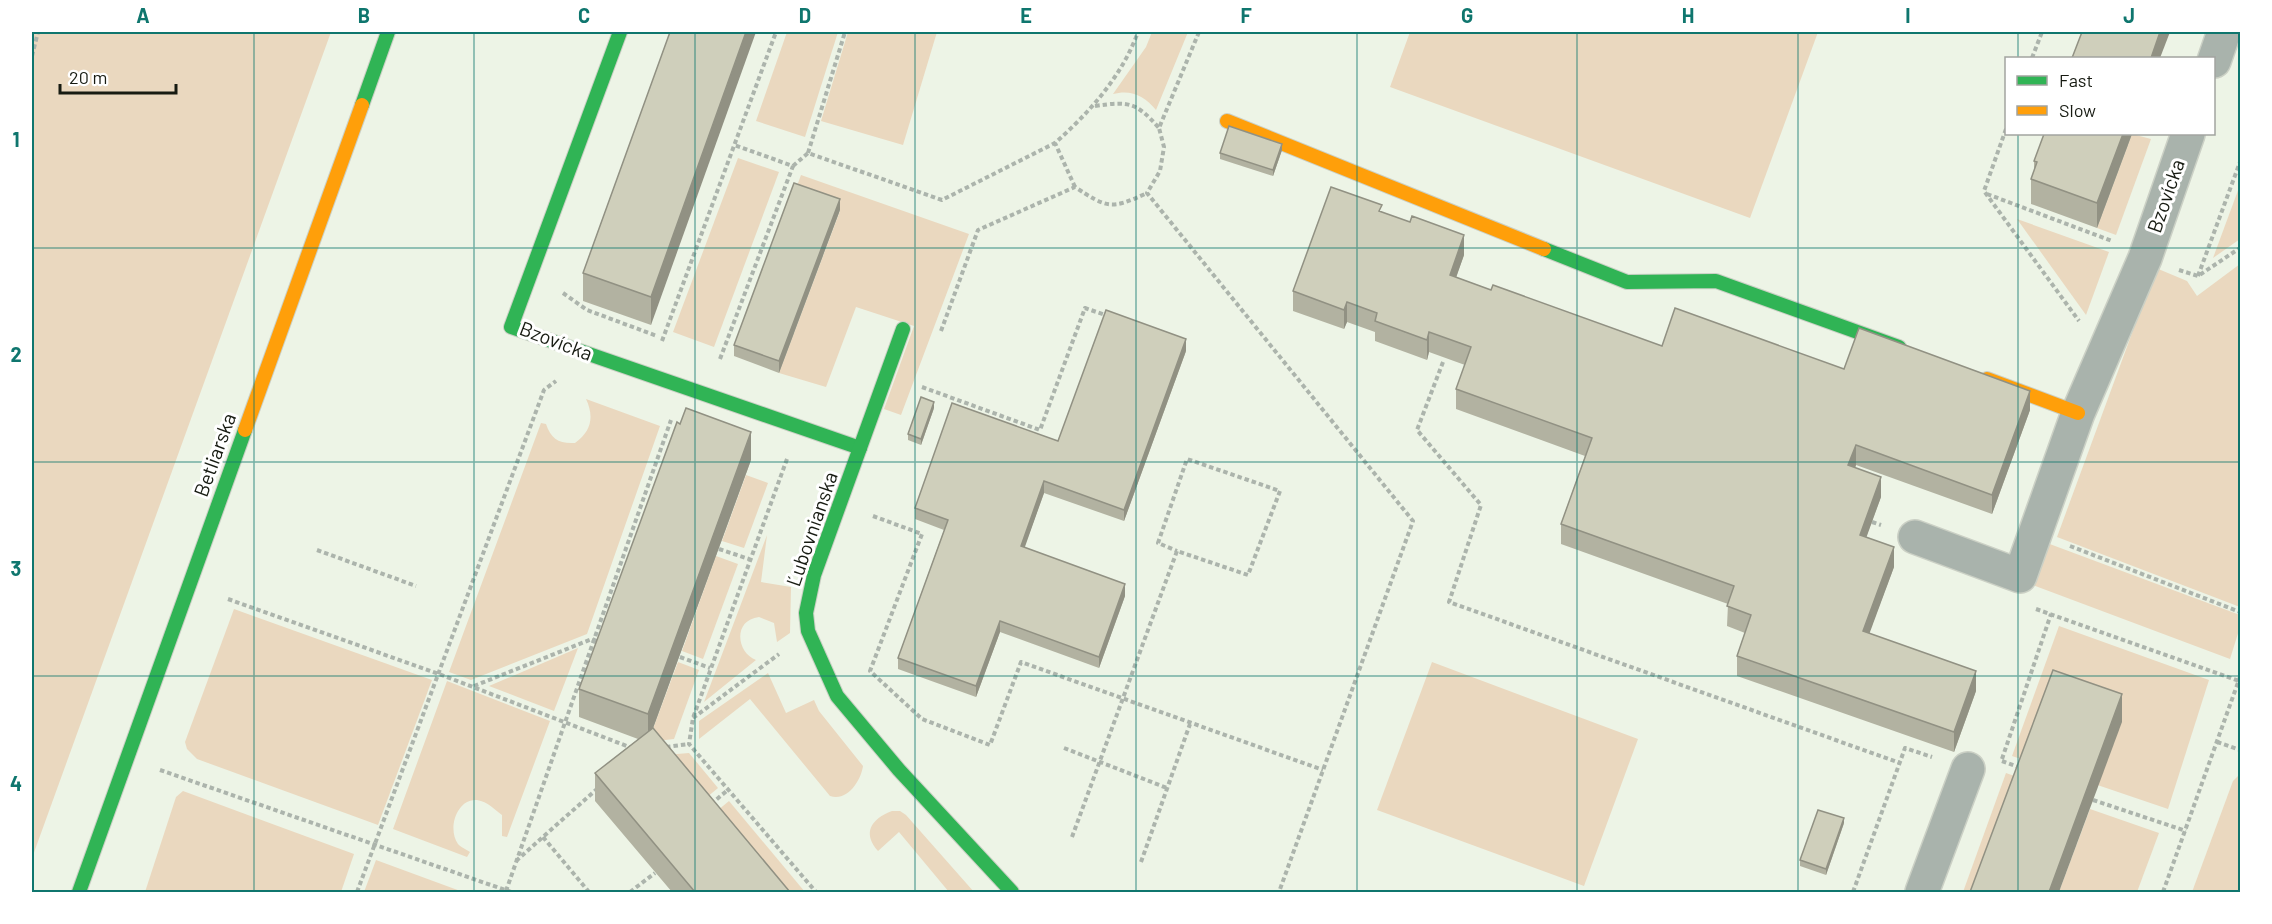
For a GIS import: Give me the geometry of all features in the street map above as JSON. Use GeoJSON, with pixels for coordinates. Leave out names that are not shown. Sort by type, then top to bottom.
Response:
{"type":"FeatureCollection","features":[{"type":"Feature","properties":{"kind":"street","name":"Betliarska"},"geometry":{"type":"LineString","coordinates":[[79,892],[388,32]]}},
{"type":"Feature","properties":{"kind":"street","name":"Bzovícka"},"geometry":{"type":"LineString","coordinates":[[620,32],[511,327],[860,448]]}},
{"type":"Feature","properties":{"kind":"street"},"geometry":{"type":"LineString","coordinates":[[2215,57],[2224,32]]}},
{"type":"Feature","properties":{"kind":"street"},"geometry":{"type":"LineString","coordinates":[[1227,121],[1626,282],[1716,281],[1918,354]]}},
{"type":"Feature","properties":{"kind":"street","name":"Bzovícka"},"geometry":{"type":"LineString","coordinates":[[2020,576],[2078,413],[2109,346],[2133,251],[2188,135]]}},
{"type":"Feature","properties":{"kind":"street","name":"Ľubovnianska"},"geometry":{"type":"LineString","coordinates":[[903,329],[810,588],[806,613],[808,631],[837,696],[899,770],[1011,892]]}},
{"type":"Feature","properties":{"kind":"street"},"geometry":{"type":"LineString","coordinates":[[1974,374],[2078,413]]}},
{"type":"Feature","properties":{"kind":"street"},"geometry":{"type":"LineString","coordinates":[[1915,537],[2020,576]]}},
{"type":"Feature","properties":{"kind":"street"},"geometry":{"type":"LineString","coordinates":[[1922,892],[1968,769]]}},
{"type":"Feature","properties":{"kind":"path"},"geometry":{"type":"LineString","coordinates":[[32,56],[38,32]]}},
{"type":"Feature","properties":{"kind":"path"},"geometry":{"type":"LineString","coordinates":[[127,758],[508,892],[515,862],[592,639],[673,415],[650,376],[776,32]]}},
{"type":"Feature","properties":{"kind":"path"},"geometry":{"type":"LineString","coordinates":[[720,358],[793,166],[808,153],[845,32]]}},
{"type":"Feature","properties":{"kind":"path"},"geometry":{"type":"LineString","coordinates":[[808,153],[942,200],[1055,143],[1095,106],[1132,46],[1138,32]]}},
{"type":"Feature","properties":{"kind":"path"},"geometry":{"type":"LineString","coordinates":[[1159,128],[1199,32]]}},
{"type":"Feature","properties":{"kind":"path"},"geometry":{"type":"LineString","coordinates":[[2032,57],[2042,32]]}},
{"type":"Feature","properties":{"kind":"path"},"geometry":{"type":"LineString","coordinates":[[1055,143],[1075,187],[1103,206],[1126,203],[1147,193],[1160,171],[1164,147],[1159,128],[1143,110],[1124,102],[1095,106]]}},
{"type":"Feature","properties":{"kind":"path"},"geometry":{"type":"LineString","coordinates":[[2005,134],[1984,191],[2089,334],[2109,346]]}},
{"type":"Feature","properties":{"kind":"path"},"geometry":{"type":"LineString","coordinates":[[734,145],[793,166]]}},
{"type":"Feature","properties":{"kind":"path"},"geometry":{"type":"LineString","coordinates":[[2198,276],[2241,162]]}},
{"type":"Feature","properties":{"kind":"path"},"geometry":{"type":"LineString","coordinates":[[938,342],[978,230],[1075,187]]}},
{"type":"Feature","properties":{"kind":"path"},"geometry":{"type":"LineString","coordinates":[[1147,193],[1413,521],[1280,892]]}},
{"type":"Feature","properties":{"kind":"path"},"geometry":{"type":"LineString","coordinates":[[1987,194],[2198,276]]}},
{"type":"Feature","properties":{"kind":"path"},"geometry":{"type":"LineString","coordinates":[[2198,276],[2241,248]]}},
{"type":"Feature","properties":{"kind":"path"},"geometry":{"type":"LineString","coordinates":[[561,291],[587,310],[673,341]]}},
{"type":"Feature","properties":{"kind":"path"},"geometry":{"type":"LineString","coordinates":[[921,386],[1040,430],[1085,308],[1115,318]]}},
{"type":"Feature","properties":{"kind":"path"},"geometry":{"type":"LineString","coordinates":[[711,355],[731,362]]}},
{"type":"Feature","properties":{"kind":"path"},"geometry":{"type":"LineString","coordinates":[[1443,362],[1417,430],[1480,506],[1449,602],[1900,763]]}},
{"type":"Feature","properties":{"kind":"path"},"geometry":{"type":"LineString","coordinates":[[918,396],[925,375]]}},
{"type":"Feature","properties":{"kind":"path"},"geometry":{"type":"LineString","coordinates":[[357,892],[544,390],[560,379]]}},
{"type":"Feature","properties":{"kind":"path"},"geometry":{"type":"LineString","coordinates":[[777,454],[797,462]]}},
{"type":"Feature","properties":{"kind":"path"},"geometry":{"type":"LineString","coordinates":[[689,744],[693,718],[710,668],[787,458]]}},
{"type":"Feature","properties":{"kind":"path"},"geometry":{"type":"LineString","coordinates":[[1187,459],[1280,491],[1248,575],[1177,551],[1158,543],[1187,459]]}},
{"type":"Feature","properties":{"kind":"path"},"geometry":{"type":"LineString","coordinates":[[849,480],[882,493],[868,526]]}},
{"type":"Feature","properties":{"kind":"path"},"geometry":{"type":"LineString","coordinates":[[644,496],[651,498]]}},
{"type":"Feature","properties":{"kind":"path"},"geometry":{"type":"LineString","coordinates":[[872,516],[922,534],[870,671],[922,718],[990,745],[1021,662],[1323,770]]}},
{"type":"Feature","properties":{"kind":"path"},"geometry":{"type":"LineString","coordinates":[[2036,533],[2241,612]]}},
{"type":"Feature","properties":{"kind":"path"},"geometry":{"type":"LineString","coordinates":[[719,549],[749,559]]}},
{"type":"Feature","properties":{"kind":"path"},"geometry":{"type":"LineString","coordinates":[[317,550],[416,586]]}},
{"type":"Feature","properties":{"kind":"path"},"geometry":{"type":"LineString","coordinates":[[1072,837],[1177,551]]}},
{"type":"Feature","properties":{"kind":"path"},"geometry":{"type":"LineString","coordinates":[[2020,576],[2013,601],[2240,679],[2163,892]]}},
{"type":"Feature","properties":{"kind":"path"},"geometry":{"type":"LineString","coordinates":[[228,598],[473,686],[639,751]]}},
{"type":"Feature","properties":{"kind":"path"},"geometry":{"type":"LineString","coordinates":[[693,718],[808,631]]}},
{"type":"Feature","properties":{"kind":"path"},"geometry":{"type":"LineString","coordinates":[[473,686],[592,639],[606,645]]}},
{"type":"Feature","properties":{"kind":"path"},"geometry":{"type":"LineString","coordinates":[[680,657],[710,668]]}},
{"type":"Feature","properties":{"kind":"path"},"geometry":{"type":"LineString","coordinates":[[1141,862],[1190,724]]}},
{"type":"Feature","properties":{"kind":"path"},"geometry":{"type":"LineString","coordinates":[[2217,742],[2241,750]]}},
{"type":"Feature","properties":{"kind":"path"},"geometry":{"type":"LineString","coordinates":[[659,748],[689,744]]}},
{"type":"Feature","properties":{"kind":"path"},"geometry":{"type":"LineString","coordinates":[[689,744],[816,892]]}},
{"type":"Feature","properties":{"kind":"path"},"geometry":{"type":"LineString","coordinates":[[1064,748],[1167,788]]}},
{"type":"Feature","properties":{"kind":"path"},"geometry":{"type":"LineString","coordinates":[[1853,892],[1905,748],[1968,769]]}},
{"type":"Feature","properties":{"kind":"path"},"geometry":{"type":"LineString","coordinates":[[2002,761],[2026,770]]}},
{"type":"Feature","properties":{"kind":"path"},"geometry":{"type":"LineString","coordinates":[[515,862],[604,782]]}},
{"type":"Feature","properties":{"kind":"path"},"geometry":{"type":"LineString","coordinates":[[707,807],[729,789]]}},
{"type":"Feature","properties":{"kind":"path"},"geometry":{"type":"LineString","coordinates":[[2093,800],[2186,831]]}},
{"type":"Feature","properties":{"kind":"path"},"geometry":{"type":"LineString","coordinates":[[543,837],[589,892]]}},
{"type":"Feature","properties":{"kind":"path"},"geometry":{"type":"LineString","coordinates":[[630,892],[655,873]]}},
{"type":"Feature","properties":{"kind":"shaded area"},"geometry":{"type":"Polygon","coordinates":[[[32,32],[331,32],[32,858],[32,32]]]}},
{"type":"Feature","properties":{"kind":"shaded area"},"geometry":{"type":"Polygon","coordinates":[[[787,32],[838,32],[805,137],[756,121],[787,32]]]}},
{"type":"Feature","properties":{"kind":"shaded area"},"geometry":{"type":"Polygon","coordinates":[[[848,32],[937,32],[903,145],[821,121],[848,32]]]}},
{"type":"Feature","properties":{"kind":"shaded area"},"geometry":{"type":"Polygon","coordinates":[[[1152,32],[1188,32],[1156,110],[1147,101],[1132,93],[1113,94],[1146,47],[1152,32]]]}},
{"type":"Feature","properties":{"kind":"shaded area"},"geometry":{"type":"Polygon","coordinates":[[[1410,32],[1818,32],[1750,218],[1390,87],[1410,32]]]}},
{"type":"Feature","properties":{"kind":"shaded area"},"geometry":{"type":"Polygon","coordinates":[[[2132,135],[2151,139],[2116,235],[2097,228],[2132,135]]]}},
{"type":"Feature","properties":{"kind":"shaded area"},"geometry":{"type":"Polygon","coordinates":[[[738,158],[779,172],[714,347],[673,332],[738,158]]]}},
{"type":"Feature","properties":{"kind":"shaded area"},"geometry":{"type":"Polygon","coordinates":[[[801,175],[969,234],[901,415],[884,409],[914,326],[856,307],[826,387],[779,373],[840,211],[794,194],[801,175]]]}},
{"type":"Feature","properties":{"kind":"shaded area"},"geometry":{"type":"Polygon","coordinates":[[[2240,185],[2240,239],[2213,258],[2240,185]]]}},
{"type":"Feature","properties":{"kind":"shaded area"},"geometry":{"type":"Polygon","coordinates":[[[2017,219],[2109,252],[2086,315],[2017,219]]]}},
{"type":"Feature","properties":{"kind":"shaded area"},"geometry":{"type":"Polygon","coordinates":[[[2240,264],[2240,607],[2057,537],[2156,268],[2187,281],[2197,296],[2240,264]]]}},
{"type":"Feature","properties":{"kind":"shaded area"},"geometry":{"type":"Polygon","coordinates":[[[586,399],[660,426],[587,634],[471,680],[449,672],[541,423],[546,424],[556,440],[575,443],[585,433],[590,423],[590,411],[586,399]]]}},
{"type":"Feature","properties":{"kind":"shaded area"},"geometry":{"type":"Polygon","coordinates":[[[746,475],[768,483],[744,548],[722,541],[746,475]]]}},
{"type":"Feature","properties":{"kind":"shaded area"},"geometry":{"type":"Polygon","coordinates":[[[767,535],[761,582],[791,587],[790,633],[777,642],[774,623],[759,617],[751,619],[741,630],[740,637],[744,650],[756,660],[704,702],[767,535]]]}},
{"type":"Feature","properties":{"kind":"shaded area"},"geometry":{"type":"Polygon","coordinates":[[[2039,540],[2240,615],[2240,627],[2230,659],[2025,582],[2039,540]]]}},
{"type":"Feature","properties":{"kind":"shaded area"},"geometry":{"type":"Polygon","coordinates":[[[716,556],[738,564],[703,659],[682,651],[716,556]]]}},
{"type":"Feature","properties":{"kind":"shaded area"},"geometry":{"type":"Polygon","coordinates":[[[234,609],[432,680],[378,825],[197,759],[187,749],[185,742],[234,609]]]}},
{"type":"Feature","properties":{"kind":"shaded area"},"geometry":{"type":"Polygon","coordinates":[[[2059,626],[2209,680],[2168,809],[2012,756],[2059,626]]]}},
{"type":"Feature","properties":{"kind":"shaded area"},"geometry":{"type":"Polygon","coordinates":[[[578,648],[554,711],[489,686],[578,648]]]}},
{"type":"Feature","properties":{"kind":"shaded area"},"geometry":{"type":"Polygon","coordinates":[[[678,662],[699,670],[674,739],[648,742],[678,662]]]}},
{"type":"Feature","properties":{"kind":"shaded area"},"geometry":{"type":"Polygon","coordinates":[[[1432,662],[1638,739],[1584,886],[1377,810],[1432,662]]]}},
{"type":"Feature","properties":{"kind":"shaded area"},"geometry":{"type":"Polygon","coordinates":[[[768,673],[786,713],[814,700],[819,711],[863,766],[856,784],[847,793],[842,796],[830,796],[750,699],[699,739],[699,721],[768,673]]]}},
{"type":"Feature","properties":{"kind":"shaded area"},"geometry":{"type":"Polygon","coordinates":[[[447,681],[550,721],[507,837],[502,836],[502,815],[488,804],[477,800],[470,801],[459,809],[454,823],[455,838],[460,846],[470,852],[467,857],[393,829],[447,681]]]}},
{"type":"Feature","properties":{"kind":"shaded area"},"geometry":{"type":"Polygon","coordinates":[[[689,753],[718,788],[695,807],[653,756],[689,753]]]}},
{"type":"Feature","properties":{"kind":"shaded area"},"geometry":{"type":"Polygon","coordinates":[[[2006,773],[2023,779],[1981,892],[1963,892],[2006,773]]]}},
{"type":"Feature","properties":{"kind":"shaded area"},"geometry":{"type":"Polygon","coordinates":[[[2240,774],[2240,892],[2192,892],[2233,781],[2240,774]]]}},
{"type":"Feature","properties":{"kind":"shaded area"},"geometry":{"type":"Polygon","coordinates":[[[183,791],[354,854],[341,892],[145,892],[176,797],[183,791]]]}},
{"type":"Feature","properties":{"kind":"shaded area"},"geometry":{"type":"Polygon","coordinates":[[[729,801],[805,892],[767,892],[706,820],[729,801]]]}},
{"type":"Feature","properties":{"kind":"shaded area"},"geometry":{"type":"Polygon","coordinates":[[[2090,809],[2159,833],[2137,892],[2059,892],[2090,809]]]}},
{"type":"Feature","properties":{"kind":"shaded area"},"geometry":{"type":"Polygon","coordinates":[[[892,811],[900,811],[906,815],[974,892],[949,892],[899,832],[878,851],[870,838],[871,827],[879,818],[892,811]]]}},
{"type":"Feature","properties":{"kind":"shaded area"},"geometry":{"type":"Polygon","coordinates":[[[376,860],[463,892],[364,892],[376,860]]]}},
{"type":"Feature","properties":{"kind":"building"},"geometry":{"type":"Polygon","coordinates":[[[670,32],[746,32],[651,297],[583,273],[670,32]]]}},
{"type":"Feature","properties":{"kind":"building"},"geometry":{"type":"Polygon","coordinates":[[[2082,32],[2160,32],[2151,57],[2072,57],[2082,32]]]}},
{"type":"Feature","properties":{"kind":"building"},"geometry":{"type":"Polygon","coordinates":[[[1229,126],[1282,144],[1273,170],[1220,153],[1229,126]]]}},
{"type":"Feature","properties":{"kind":"building"},"geometry":{"type":"Polygon","coordinates":[[[2044,135],[2123,135],[2097,203],[2031,179],[2037,162],[2034,161],[2044,135]]]}},
{"type":"Feature","properties":{"kind":"building"},"geometry":{"type":"Polygon","coordinates":[[[794,183],[840,199],[779,361],[734,345],[794,183]]]}},
{"type":"Feature","properties":{"kind":"building"},"geometry":{"type":"Polygon","coordinates":[[[1331,187],[1382,205],[1379,211],[1410,222],[1412,216],[1464,235],[1450,275],[1491,290],[1493,285],[1662,346],[1675,308],[1844,369],[1859,328],[2030,391],[1992,495],[1856,445],[1848,465],[1881,477],[1860,535],[1894,547],[1863,631],[1976,671],[1954,732],[1737,656],[1751,615],[1727,606],[1734,586],[1561,524],[1592,438],[1456,389],[1471,347],[1429,332],[1427,340],[1375,321],[1377,313],[1347,302],[1344,310],[1293,291],[1331,187]]]}},
{"type":"Feature","properties":{"kind":"building"},"geometry":{"type":"Polygon","coordinates":[[[1106,310],[1186,339],[1124,510],[1044,481],[1021,546],[1125,584],[1099,657],[1000,621],[976,686],[898,658],[948,520],[915,508],[952,403],[1058,441],[1106,310]]]}},
{"type":"Feature","properties":{"kind":"building"},"geometry":{"type":"Polygon","coordinates":[[[921,397],[934,402],[921,439],[908,434],[921,397]]]}},
{"type":"Feature","properties":{"kind":"building"},"geometry":{"type":"Polygon","coordinates":[[[686,408],[751,432],[648,714],[579,689],[677,422],[680,424],[686,408]]]}},
{"type":"Feature","properties":{"kind":"building"},"geometry":{"type":"Polygon","coordinates":[[[2053,670],[2122,694],[2049,892],[1970,892],[2053,670]]]}},
{"type":"Feature","properties":{"kind":"building"},"geometry":{"type":"Polygon","coordinates":[[[653,728],[790,892],[695,892],[595,773],[653,728]]]}},
{"type":"Feature","properties":{"kind":"building"},"geometry":{"type":"Polygon","coordinates":[[[1818,810],[1844,818],[1826,869],[1800,860],[1818,810]]]}},
{"type":"Feature","properties":{"kind":"traffic: fast"},"geometry":{"type":"LineString","coordinates":[[362,105],[388,32]]}},
{"type":"Feature","properties":{"kind":"traffic: fast"},"geometry":{"type":"LineString","coordinates":[[620,32],[511,327],[860,448]]}},
{"type":"Feature","properties":{"kind":"traffic: fast"},"geometry":{"type":"LineString","coordinates":[[1544,249],[1627,282],[1716,281],[1899,347]]}},
{"type":"Feature","properties":{"kind":"traffic: fast"},"geometry":{"type":"LineString","coordinates":[[903,329],[814,575],[806,613],[808,631],[837,696],[899,770],[1012,892]]}},
{"type":"Feature","properties":{"kind":"traffic: fast"},"geometry":{"type":"LineString","coordinates":[[79,892],[245,430]]}},
{"type":"Feature","properties":{"kind":"traffic: slow"},"geometry":{"type":"LineString","coordinates":[[245,430],[362,105]]}},
{"type":"Feature","properties":{"kind":"traffic: slow"},"geometry":{"type":"LineString","coordinates":[[1227,121],[1544,249]]}},
{"type":"Feature","properties":{"kind":"traffic: slow"},"geometry":{"type":"LineString","coordinates":[[1987,379],[2078,413]]}}]}
